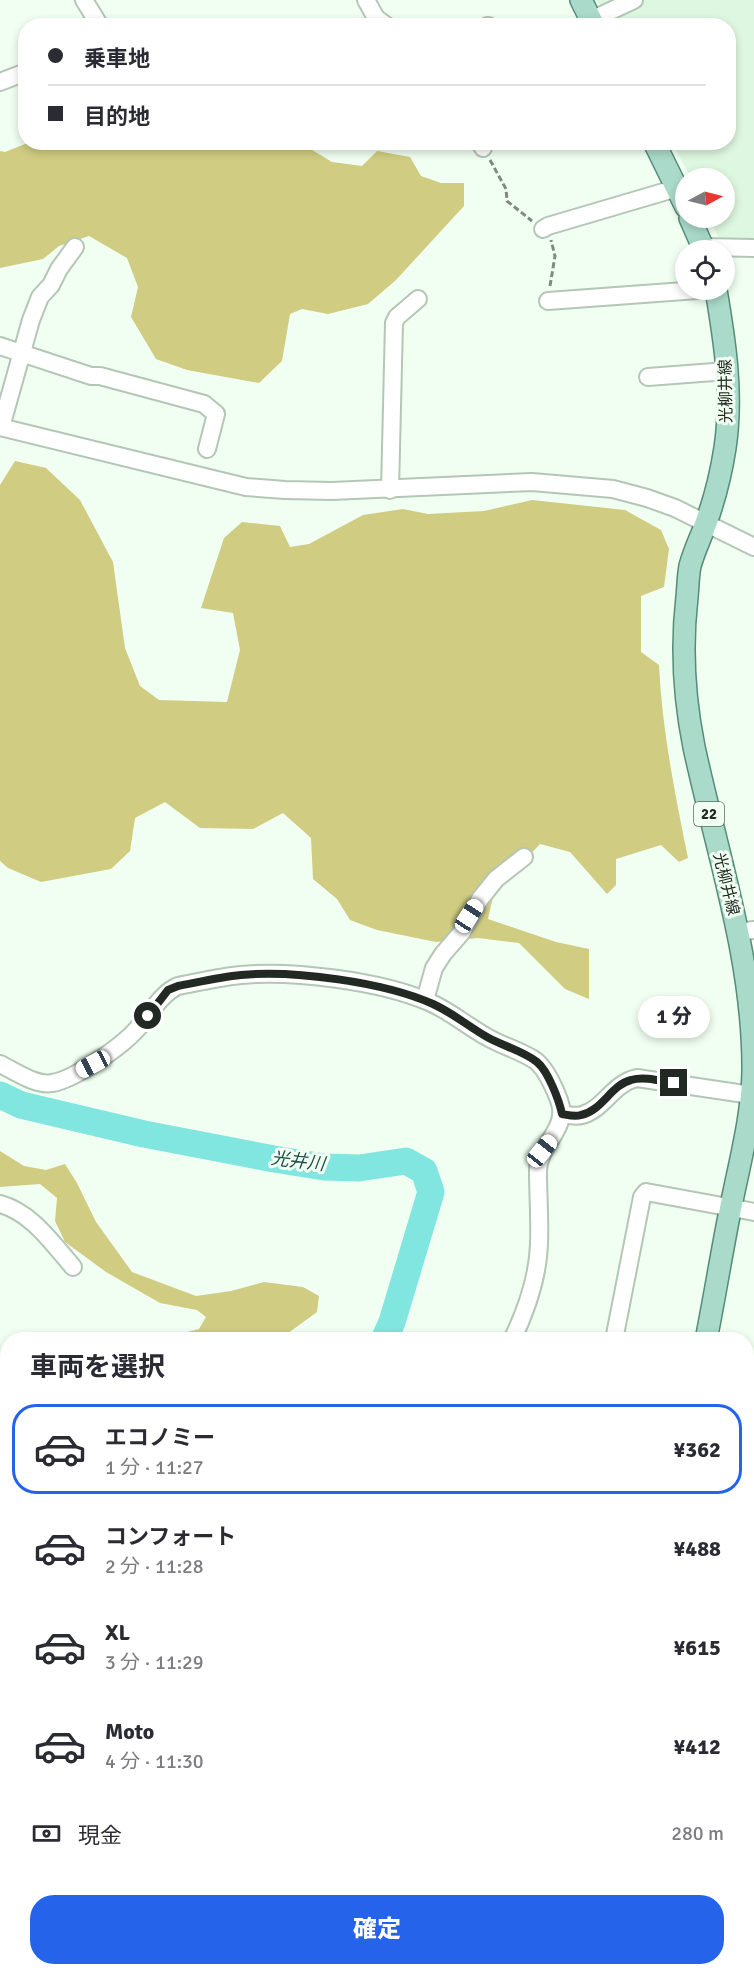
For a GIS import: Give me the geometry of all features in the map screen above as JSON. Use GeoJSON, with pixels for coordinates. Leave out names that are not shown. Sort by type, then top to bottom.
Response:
{"type":"FeatureCollection","features":[{"type":"Feature","properties":{"kind":"main road"},"geometry":{"type":"LineString","coordinates":[[581,0],[590,18]]}},
{"type":"Feature","properties":{"kind":"main road"},"geometry":{"type":"LineString","coordinates":[[658,150],[675,184]]}},
{"type":"Feature","properties":{"kind":"main road","name":"光柳井線"},"geometry":{"type":"LineString","coordinates":[[707,1332],[749,1120],[753,1032],[746,931],[694,747],[682,659],[690,565],[718,489],[725,445],[727,371],[724,333],[718,300]]}},
{"type":"Feature","properties":{"kind":"street"},"geometry":{"type":"LineString","coordinates":[[84,0],[95,18]]}},
{"type":"Feature","properties":{"kind":"street"},"geometry":{"type":"LineString","coordinates":[[366,0],[376,18]]}},
{"type":"Feature","properties":{"kind":"street"},"geometry":{"type":"LineString","coordinates":[[601,18],[634,0]]}},
{"type":"Feature","properties":{"kind":"street"},"geometry":{"type":"LineString","coordinates":[[0,82],[18,75]]}},
{"type":"Feature","properties":{"kind":"street"},"geometry":{"type":"LineString","coordinates":[[543,229],[675,189]]}},
{"type":"Feature","properties":{"kind":"street"},"geometry":{"type":"LineString","coordinates":[[75,247],[51,285],[40,297],[31,320],[1,427],[246,487],[285,490],[390,490],[532,482],[613,489],[675,508],[753,544]]}},
{"type":"Feature","properties":{"kind":"street"},"geometry":{"type":"LineString","coordinates":[[735,248],[754,248]]}},
{"type":"Feature","properties":{"kind":"street"},"geometry":{"type":"LineString","coordinates":[[548,301],[675,292]]}},
{"type":"Feature","properties":{"kind":"street"},"geometry":{"type":"LineString","coordinates":[[390,490],[394,323],[397,317],[418,298]]}},
{"type":"Feature","properties":{"kind":"street"},"geometry":{"type":"LineString","coordinates":[[0,346],[91,376],[100,376],[204,404],[216,414],[207,449]]}},
{"type":"Feature","properties":{"kind":"street"},"geometry":{"type":"LineString","coordinates":[[648,377],[727,371]]}},
{"type":"Feature","properties":{"kind":"street"},"geometry":{"type":"LineString","coordinates":[[425,1000],[434,968],[462,932],[480,899],[496,879],[524,857]]}},
{"type":"Feature","properties":{"kind":"street"},"geometry":{"type":"LineString","coordinates":[[0,1064],[38,1082],[51,1084],[64,1080],[118,1048],[137,1030],[168,990],[178,986],[239,975],[262,974],[343,980],[393,989],[425,1000],[459,1017],[487,1037],[536,1061],[560,1101],[562,1114],[558,1130],[542,1151],[537,1167],[539,1213],[537,1257],[525,1309],[515,1332]]}},
{"type":"Feature","properties":{"kind":"street"},"geometry":{"type":"LineString","coordinates":[[562,1114],[582,1115],[602,1103],[615,1089],[628,1080],[637,1078],[751,1095]]}},
{"type":"Feature","properties":{"kind":"street"},"geometry":{"type":"LineString","coordinates":[[616,1332],[642,1197],[646,1192],[754,1212]]}},
{"type":"Feature","properties":{"kind":"street"},"geometry":{"type":"LineString","coordinates":[[0,1204],[21,1214],[39,1228],[73,1267]]}},
{"type":"Feature","properties":{"kind":"path"},"geometry":{"type":"LineString","coordinates":[[485,150],[502,179],[507,201],[543,229],[553,243],[555,256],[548,301]]}},
{"type":"Feature","properties":{"kind":"shaded area"},"geometry":{"type":"Polygon","coordinates":[[[596,0],[754,0],[754,242],[719,240],[715,228],[735,228],[735,168],[686,168],[676,150],[736,150],[736,18],[605,18],[596,0]]]}},
{"type":"Feature","properties":{"kind":"shaded area"},"geometry":{"type":"Polygon","coordinates":[[[18,147],[18,150],[312,150],[332,162],[362,166],[377,151],[410,157],[421,176],[441,183],[464,183],[464,206],[396,280],[368,304],[328,314],[302,309],[290,314],[282,361],[259,383],[187,370],[156,359],[131,317],[138,287],[127,258],[89,236],[59,246],[43,259],[0,268],[0,151],[5,152],[18,147]]]}},
{"type":"Feature","properties":{"kind":"shaded area"},"geometry":{"type":"Polygon","coordinates":[[[15,461],[46,468],[80,500],[113,562],[125,648],[140,686],[159,700],[227,702],[240,650],[233,613],[201,608],[224,538],[242,522],[280,526],[290,547],[309,544],[363,515],[403,509],[428,514],[484,511],[532,500],[625,510],[661,530],[669,549],[664,587],[641,596],[641,652],[659,665],[666,738],[688,858],[679,862],[661,845],[616,859],[616,885],[607,894],[570,852],[540,844],[494,892],[488,919],[556,942],[589,949],[589,999],[565,989],[519,943],[478,938],[436,942],[377,930],[350,920],[337,899],[313,879],[311,838],[283,813],[253,829],[200,828],[165,802],[135,818],[130,851],[111,869],[41,882],[8,868],[0,861],[0,485],[15,461]]]}},
{"type":"Feature","properties":{"kind":"shaded area"},"geometry":{"type":"Polygon","coordinates":[[[0,1151],[24,1166],[46,1170],[65,1164],[96,1222],[132,1272],[196,1296],[231,1291],[264,1282],[303,1287],[319,1296],[317,1312],[290,1332],[187,1332],[199,1329],[206,1317],[197,1310],[160,1303],[106,1272],[65,1242],[55,1221],[57,1198],[40,1184],[0,1187],[0,1151]]]}},
{"type":"Feature","properties":{"kind":"waterway","name":"光井川"},"geometry":{"type":"LineString","coordinates":[[0,1095],[21,1105],[144,1134],[274,1159],[324,1167],[359,1168],[406,1161],[424,1171],[431,1192],[388,1332]]}},
{"type":"Feature","properties":{"kind":"route"},"geometry":{"type":"LineString","coordinates":[[148,1016],[168,990],[178,986],[239,975],[262,974],[343,980],[393,989],[425,1000],[459,1017],[487,1037],[536,1061],[560,1101],[562,1114],[582,1115],[602,1103],[615,1089],[628,1080],[637,1078],[674,1083]]}}]}
